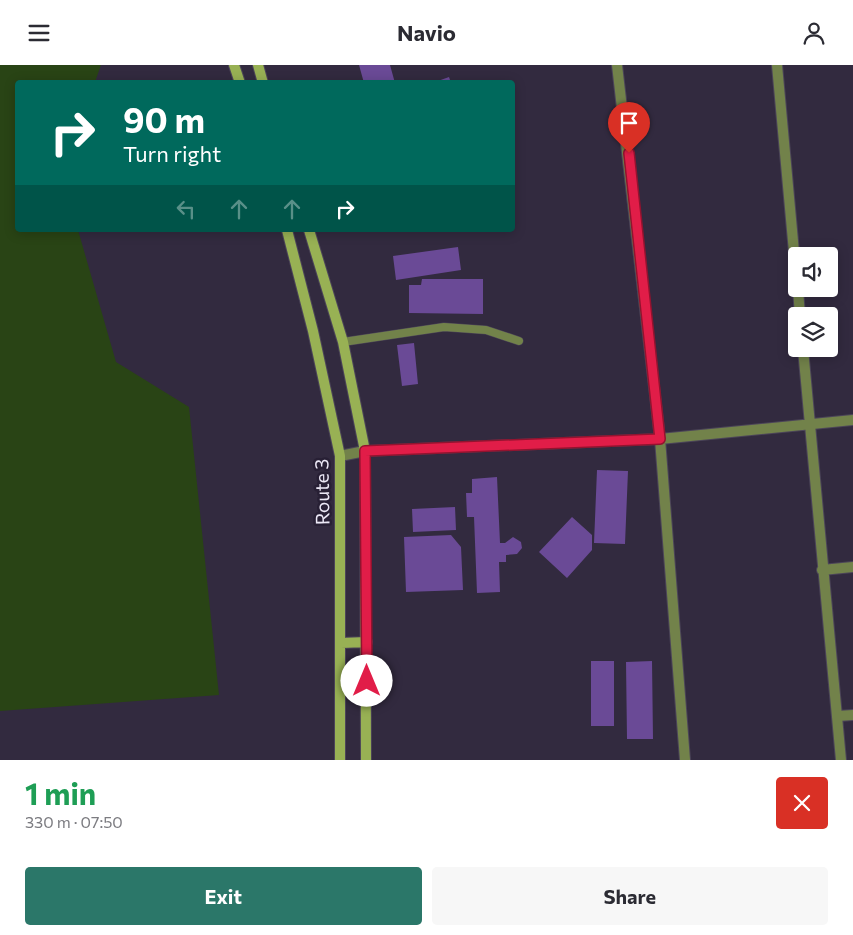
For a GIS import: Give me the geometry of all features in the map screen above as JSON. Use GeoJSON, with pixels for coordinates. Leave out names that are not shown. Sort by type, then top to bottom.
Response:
{"type":"FeatureCollection","features":[{"type":"Feature","properties":{"kind":"main road"},"geometry":{"type":"LineString","coordinates":[[234,65],[239,80]]}},
{"type":"Feature","properties":{"kind":"main road"},"geometry":{"type":"LineString","coordinates":[[258,65],[262,80]]}},
{"type":"Feature","properties":{"kind":"main road","name":"Route 3"},"geometry":{"type":"LineString","coordinates":[[288,232],[313,331],[340,456],[342,643],[340,760]]}},
{"type":"Feature","properties":{"kind":"main road"},"geometry":{"type":"LineString","coordinates":[[310,232],[343,342],[365,451],[366,760]]}},
{"type":"Feature","properties":{"kind":"main road"},"geometry":{"type":"LineString","coordinates":[[342,643],[367,642]]}},
{"type":"Feature","properties":{"kind":"street"},"geometry":{"type":"LineString","coordinates":[[617,65],[660,439],[685,760]]}},
{"type":"Feature","properties":{"kind":"street"},"geometry":{"type":"LineString","coordinates":[[777,65],[794,247]]}},
{"type":"Feature","properties":{"kind":"street"},"geometry":{"type":"LineString","coordinates":[[804,357],[841,760]]}},
{"type":"Feature","properties":{"kind":"street"},"geometry":{"type":"LineString","coordinates":[[340,456],[365,451],[660,439],[853,420]]}},
{"type":"Feature","properties":{"kind":"street"},"geometry":{"type":"LineString","coordinates":[[822,570],[853,567]]}},
{"type":"Feature","properties":{"kind":"street"},"geometry":{"type":"LineString","coordinates":[[838,716],[853,715]]}},
{"type":"Feature","properties":{"kind":"lane"},"geometry":{"type":"LineString","coordinates":[[343,342],[444,327],[486,330],[519,341]]}},
{"type":"Feature","properties":{"kind":"green space"},"geometry":{"type":"Polygon","coordinates":[[[0,65],[101,65],[96,80],[15,80],[15,232],[79,232],[116,362],[189,407],[219,695],[0,711],[0,65]]]}},
{"type":"Feature","properties":{"kind":"building"},"geometry":{"type":"Polygon","coordinates":[[[359,65],[390,65],[394,80],[363,80],[359,65]]]}},
{"type":"Feature","properties":{"kind":"building"},"geometry":{"type":"Polygon","coordinates":[[[458,247],[461,270],[396,280],[393,256],[458,247]]]}},
{"type":"Feature","properties":{"kind":"building"},"geometry":{"type":"Polygon","coordinates":[[[422,279],[483,279],[483,314],[409,313],[409,285],[421,285],[422,279]]]}},
{"type":"Feature","properties":{"kind":"building"},"geometry":{"type":"Polygon","coordinates":[[[414,343],[418,384],[402,386],[397,345],[414,343]]]}},
{"type":"Feature","properties":{"kind":"building"},"geometry":{"type":"Polygon","coordinates":[[[597,470],[628,471],[625,544],[594,543],[597,470]]]}},
{"type":"Feature","properties":{"kind":"building"},"geometry":{"type":"Polygon","coordinates":[[[497,477],[500,543],[505,543],[513,537],[521,542],[522,548],[517,554],[506,555],[506,562],[499,562],[500,592],[477,593],[474,517],[467,517],[466,493],[472,493],[472,479],[497,477]]]}},
{"type":"Feature","properties":{"kind":"building"},"geometry":{"type":"Polygon","coordinates":[[[455,507],[456,530],[413,532],[412,509],[455,507]]]}},
{"type":"Feature","properties":{"kind":"building"},"geometry":{"type":"Polygon","coordinates":[[[572,517],[592,535],[592,550],[567,578],[539,552],[572,517]]]}},
{"type":"Feature","properties":{"kind":"building"},"geometry":{"type":"Polygon","coordinates":[[[451,535],[461,547],[463,590],[406,592],[404,537],[451,535]]]}},
{"type":"Feature","properties":{"kind":"building"},"geometry":{"type":"Polygon","coordinates":[[[591,661],[614,661],[614,726],[591,726],[591,661]]]}},
{"type":"Feature","properties":{"kind":"building"},"geometry":{"type":"Polygon","coordinates":[[[652,661],[653,739],[627,739],[626,662],[652,661]]]}},
{"type":"Feature","properties":{"kind":"route"},"geometry":{"type":"LineString","coordinates":[[367,681],[365,451],[660,439],[629,153]]}}]}
